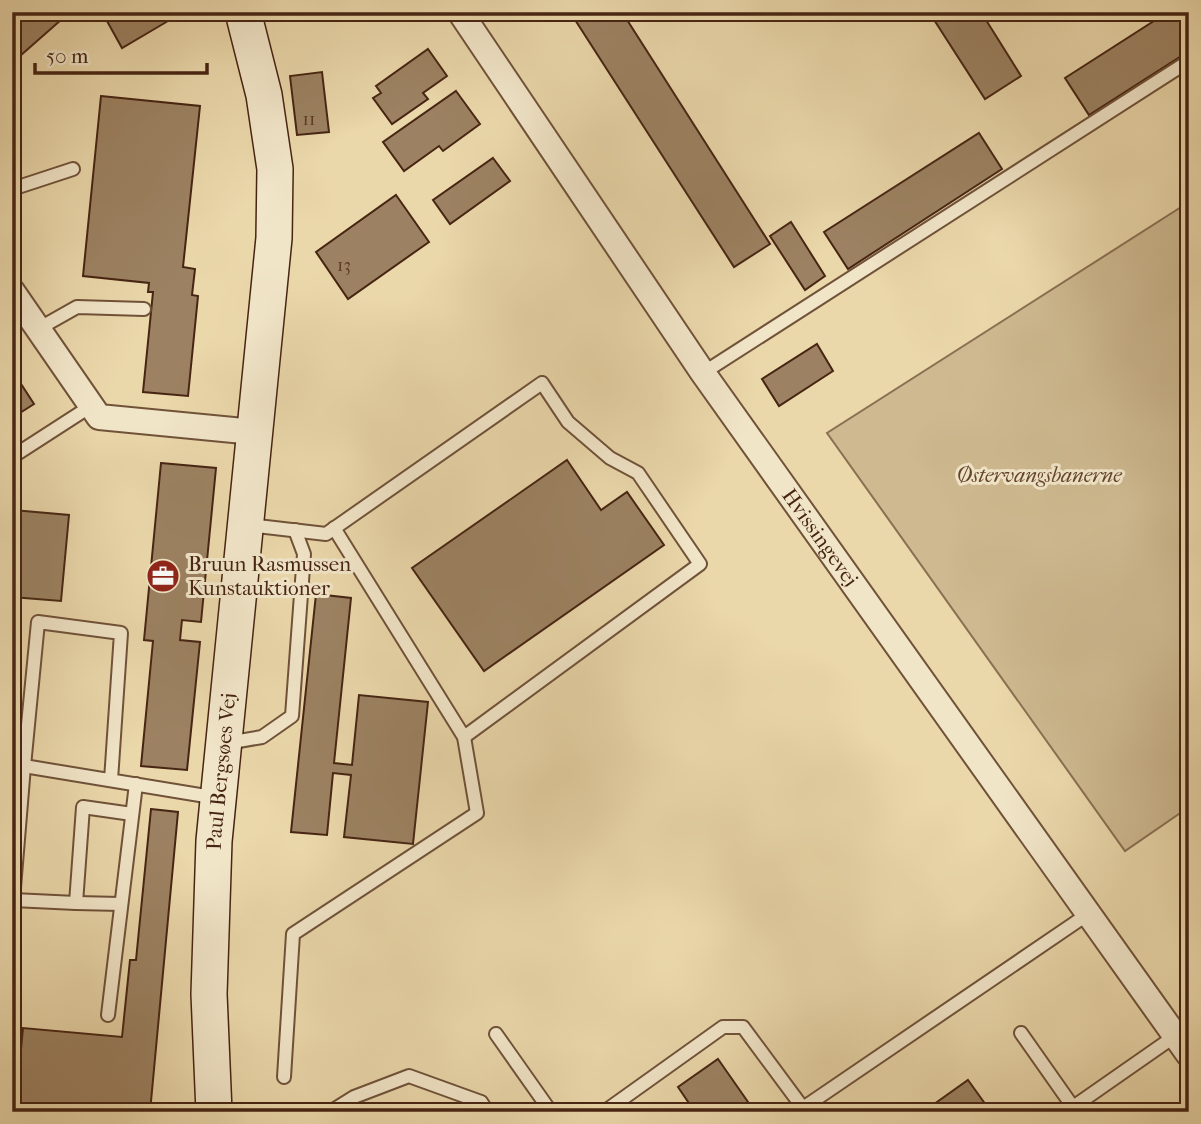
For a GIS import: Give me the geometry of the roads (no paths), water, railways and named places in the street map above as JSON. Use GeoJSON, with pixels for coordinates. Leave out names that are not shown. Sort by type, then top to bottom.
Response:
{"type":"FeatureCollection","features":[{"type":"Feature","properties":{"kind":"street","name":"Paul Bergsøes Vej"},"geometry":{"type":"LineString","coordinates":[[214,1112],[209,994],[218,798],[274,239],[275,169],[264,95],[243,12]]}},
{"type":"Feature","properties":{"kind":"street","name":"Hvissingevej"},"geometry":{"type":"LineString","coordinates":[[460,12],[703,373],[1182,1045]]}},
{"type":"Feature","properties":{"kind":"street"},"geometry":{"type":"LineString","coordinates":[[12,291],[99,417],[254,432]]}},
{"type":"Feature","properties":{"kind":"lane"},"geometry":{"type":"LineString","coordinates":[[703,373],[1189,61]]}},
{"type":"Feature","properties":{"kind":"lane"},"geometry":{"type":"LineString","coordinates":[[12,189],[74,169]]}},
{"type":"Feature","properties":{"kind":"lane"},"geometry":{"type":"LineString","coordinates":[[38,329],[77,307],[145,309]]}},
{"type":"Feature","properties":{"kind":"lane"},"geometry":{"type":"LineString","coordinates":[[245,525],[326,534],[542,383],[568,422],[610,458],[638,473],[700,564],[464,737]]}},
{"type":"Feature","properties":{"kind":"lane"},"geometry":{"type":"LineString","coordinates":[[12,457],[91,406]]}},
{"type":"Feature","properties":{"kind":"lane"},"geometry":{"type":"LineString","coordinates":[[284,1077],[293,934],[477,813],[464,737],[334,528]]}},
{"type":"Feature","properties":{"kind":"lane"},"geometry":{"type":"LineString","coordinates":[[224,743],[262,737],[292,716],[304,554],[295,530]]}},
{"type":"Feature","properties":{"kind":"lane"},"geometry":{"type":"LineString","coordinates":[[12,912],[38,622],[121,633],[111,780]]}},
{"type":"Feature","properties":{"kind":"lane"},"geometry":{"type":"LineString","coordinates":[[24,766],[218,798]]}},
{"type":"Feature","properties":{"kind":"lane"},"geometry":{"type":"LineString","coordinates":[[107,1015],[136,785]]}},
{"type":"Feature","properties":{"kind":"lane"},"geometry":{"type":"LineString","coordinates":[[76,903],[83,807],[132,814]]}},
{"type":"Feature","properties":{"kind":"lane"},"geometry":{"type":"LineString","coordinates":[[13,900],[121,904]]}},
{"type":"Feature","properties":{"kind":"lane"},"geometry":{"type":"LineString","coordinates":[[604,1112],[723,1027],[743,1027],[801,1110],[1088,914]]}},
{"type":"Feature","properties":{"kind":"lane"},"geometry":{"type":"LineString","coordinates":[[1021,1033],[1070,1110],[1182,1045]]}},
{"type":"Feature","properties":{"kind":"lane"},"geometry":{"type":"LineString","coordinates":[[496,1034],[551,1112]]}},
{"type":"Feature","properties":{"kind":"lane"},"geometry":{"type":"LineString","coordinates":[[330,1112],[354,1097],[409,1076],[484,1107]]}},
{"type":"Feature","properties":{"kind":"lane"},"geometry":{"type":"LineString","coordinates":[[463,1112],[484,1107]]}},
{"type":"Feature","properties":{"kind":"place","name":"Bruun Rasmussen Kunstauktioner"},"geometry":{"type":"Point","coordinates":[163,576]}},
{"type":"Feature","properties":{"kind":"park label","name":"Østervangsbanerne"},"geometry":{"type":"Point","coordinates":[1039,475]}}]}
